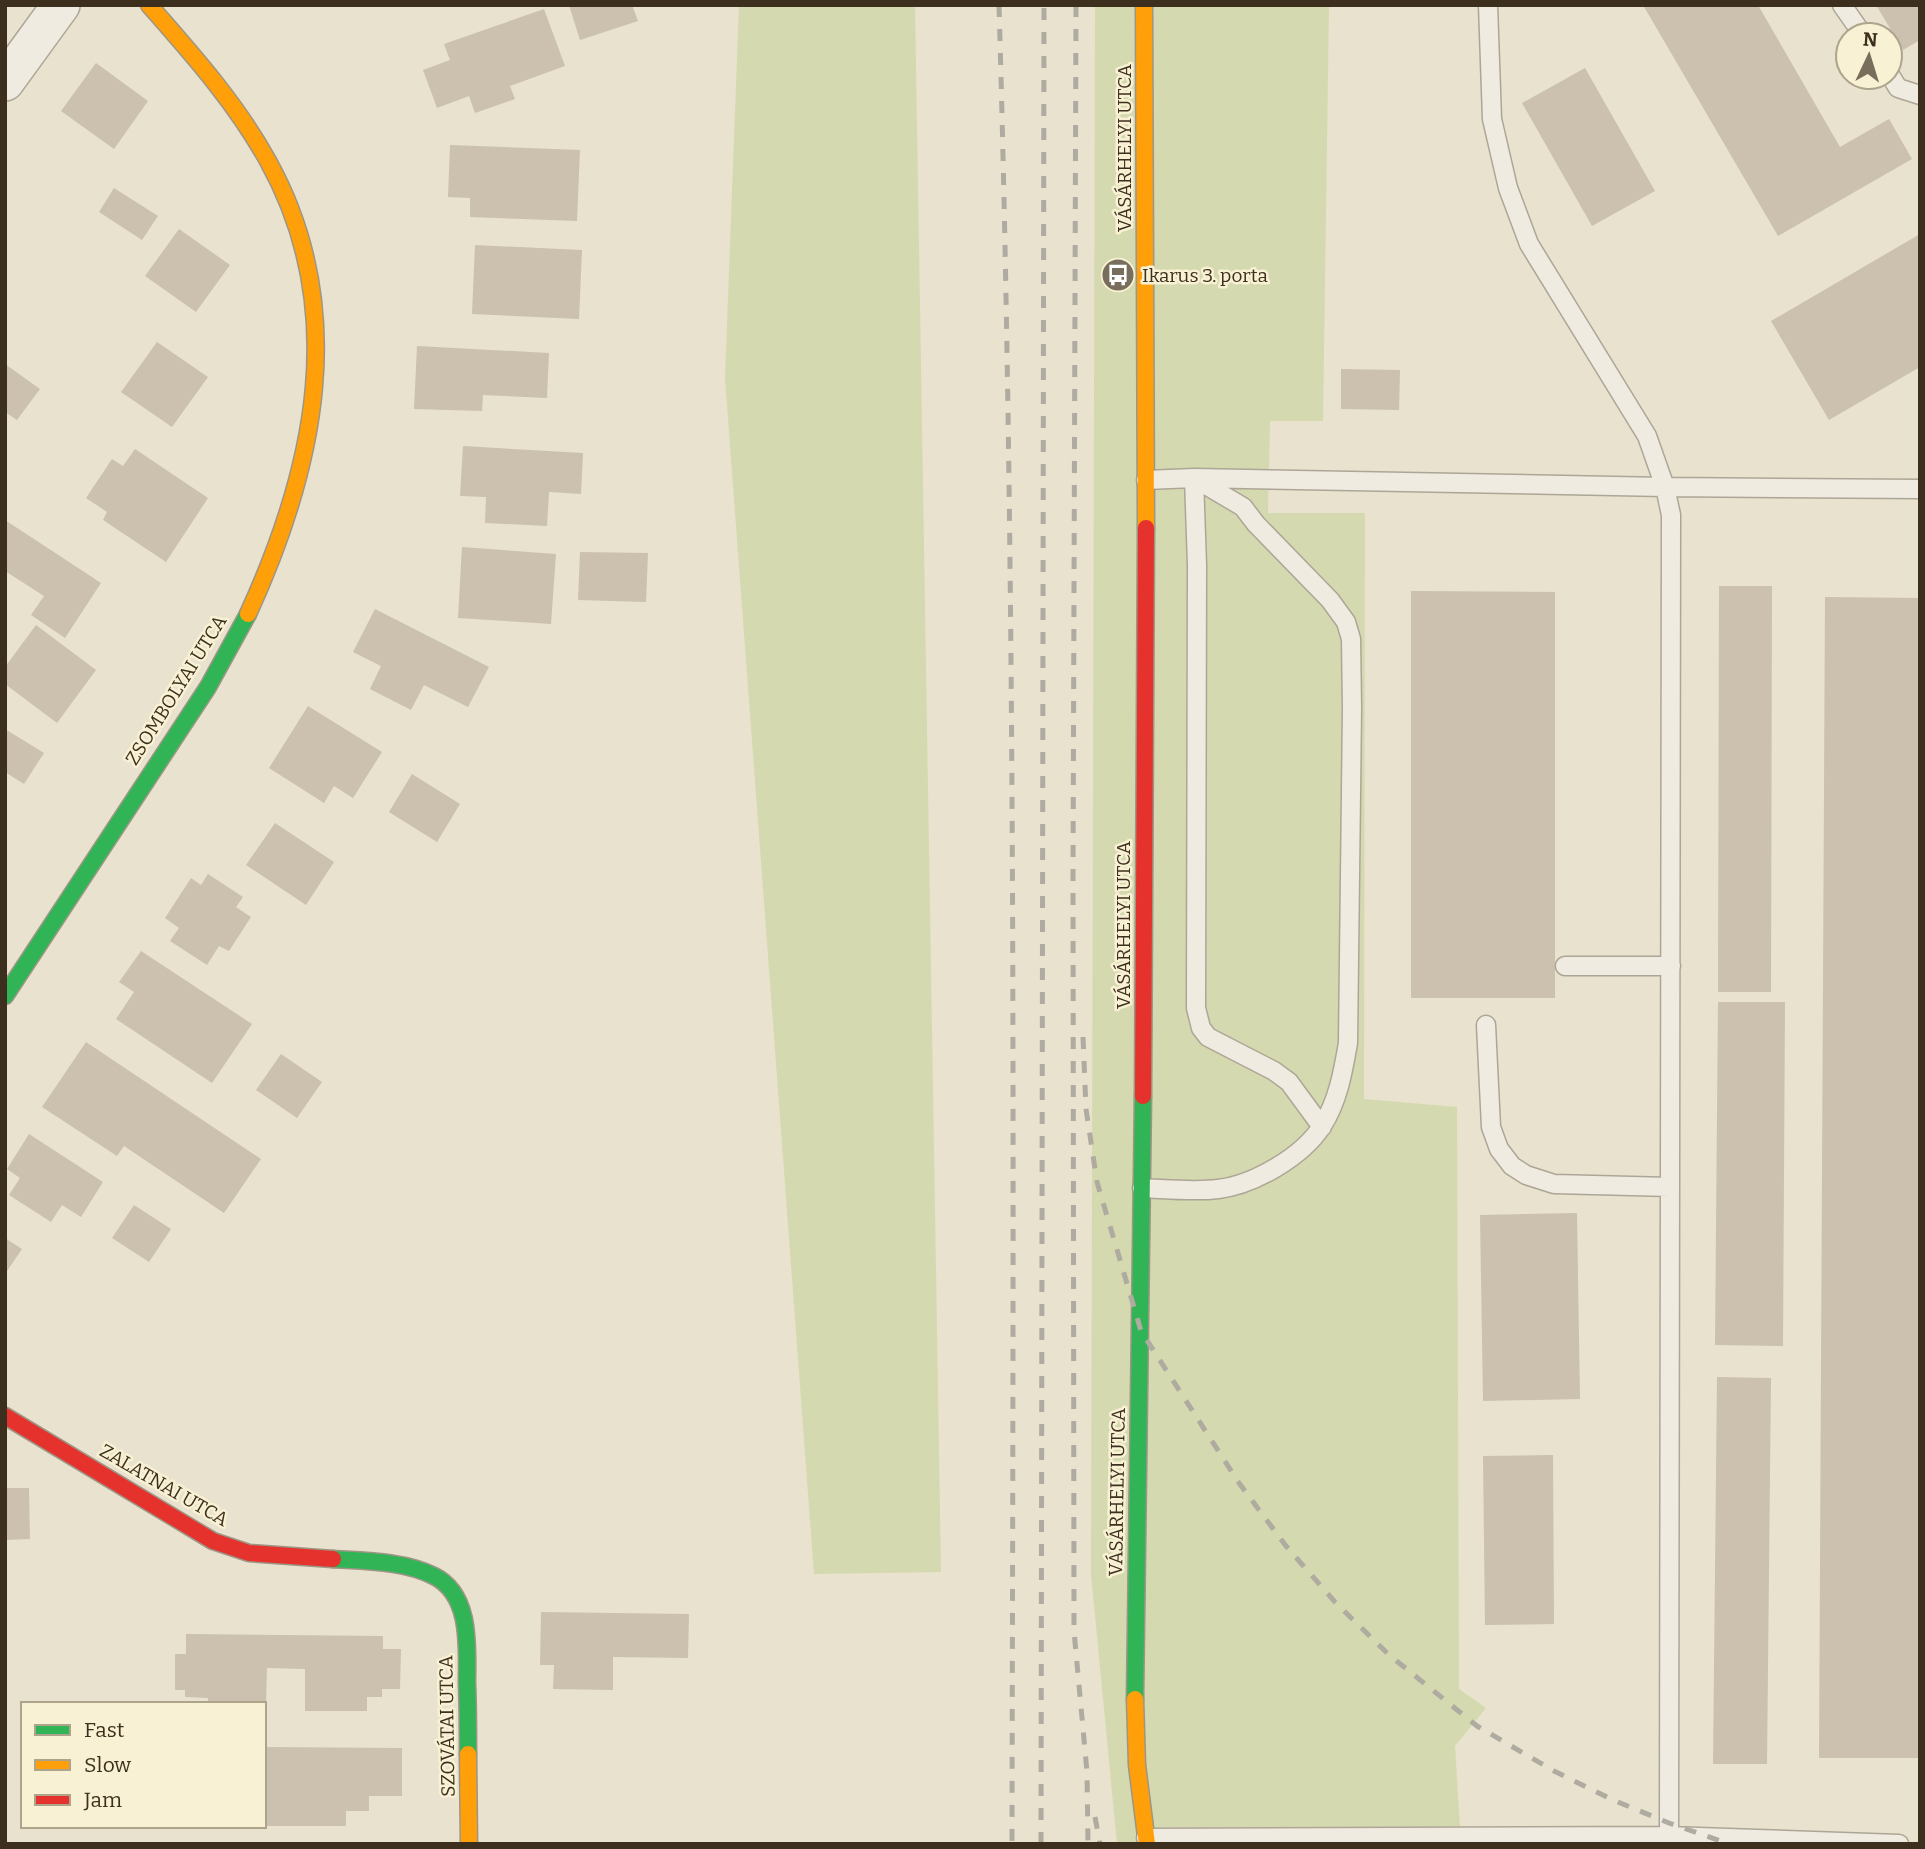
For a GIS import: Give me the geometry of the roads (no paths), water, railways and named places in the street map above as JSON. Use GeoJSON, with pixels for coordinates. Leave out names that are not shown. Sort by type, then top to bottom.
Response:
{"type":"FeatureCollection","features":[{"type":"Feature","properties":{"kind":"street"},"geometry":{"type":"LineString","coordinates":[[5,82],[61,5]]}},
{"type":"Feature","properties":{"kind":"street","name":"ZSOMBOLYAI UTCA"},"geometry":{"type":"LineString","coordinates":[[5,996],[226,657],[275,557],[301,472],[315,387],[316,316],[304,250],[281,185],[245,122],[188,49],[149,5]]}},
{"type":"Feature","properties":{"kind":"street","name":"VÁSÁRHELYI UTCA"},"geometry":{"type":"LineString","coordinates":[[1144,5],[1146,480],[1142,1188],[1135,1729],[1147,1841]]}},
{"type":"Feature","properties":{"kind":"street","name":"ZALATNAI UTCA"},"geometry":{"type":"LineString","coordinates":[[5,1416],[213,1541],[251,1554],[386,1564],[418,1569],[446,1583],[462,1608]]}},
{"type":"Feature","properties":{"kind":"street","name":"SZOVÁTAI UTCA"},"geometry":{"type":"LineString","coordinates":[[462,1608],[467,1633],[469,1844]]}},
{"type":"Feature","properties":{"kind":"lane"},"geometry":{"type":"LineString","coordinates":[[1488,5],[1492,119],[1508,188],[1529,244],[1647,436],[1665,487],[1671,515],[1673,1840]]}},
{"type":"Feature","properties":{"kind":"lane"},"geometry":{"type":"LineString","coordinates":[[1842,5],[1853,21]]}},
{"type":"Feature","properties":{"kind":"lane"},"geometry":{"type":"LineString","coordinates":[[1892,489],[1920,474]]}},
{"type":"Feature","properties":{"kind":"lane"},"geometry":{"type":"LineString","coordinates":[[1194,478],[1197,565],[1196,1008],[1201,1028],[1208,1037],[1289,1082],[1322,1127]]}},
{"type":"Feature","properties":{"kind":"lane"},"geometry":{"type":"LineString","coordinates":[[1142,1188],[1219,1189],[1257,1178],[1283,1163],[1322,1127],[1339,1087],[1348,1043],[1351,639],[1346,622],[1329,600],[1243,507],[1194,478]]}},
{"type":"Feature","properties":{"kind":"lane"},"geometry":{"type":"LineString","coordinates":[[1146,480],[1194,478],[1920,489]]}},
{"type":"Feature","properties":{"kind":"lane"},"geometry":{"type":"LineString","coordinates":[[1566,966],[1671,966]]}},
{"type":"Feature","properties":{"kind":"lane"},"geometry":{"type":"LineString","coordinates":[[1486,1025],[1491,1127],[1499,1149],[1512,1166],[1527,1175],[1554,1184],[1670,1187]]}},
{"type":"Feature","properties":{"kind":"lane"},"geometry":{"type":"LineString","coordinates":[[1147,1841],[1673,1840],[1899,1844]]}},
{"type":"Feature","properties":{"kind":"railway"},"geometry":{"type":"LineString","coordinates":[[999,5],[1011,695],[1012,1844]]}},
{"type":"Feature","properties":{"kind":"railway"},"geometry":{"type":"LineString","coordinates":[[1041,1844],[1044,5]]}},
{"type":"Feature","properties":{"kind":"railway"},"geometry":{"type":"LineString","coordinates":[[1076,5],[1074,1631],[1087,1772],[1088,1844]]}},
{"type":"Feature","properties":{"kind":"railway"},"geometry":{"type":"LineString","coordinates":[[1083,1037],[1086,1109],[1097,1182],[1141,1331],[1239,1483],[1286,1546],[1335,1602],[1388,1654],[1477,1726],[1554,1771],[1613,1800],[1729,1844]]}},
{"type":"Feature","properties":{"kind":"railway"},"geometry":{"type":"LineString","coordinates":[[1095,1817],[1100,1844]]}},
{"type":"Feature","properties":{"kind":"place","name":"Ikarus 3. porta"},"geometry":{"type":"Point","coordinates":[1118,275]}}]}
